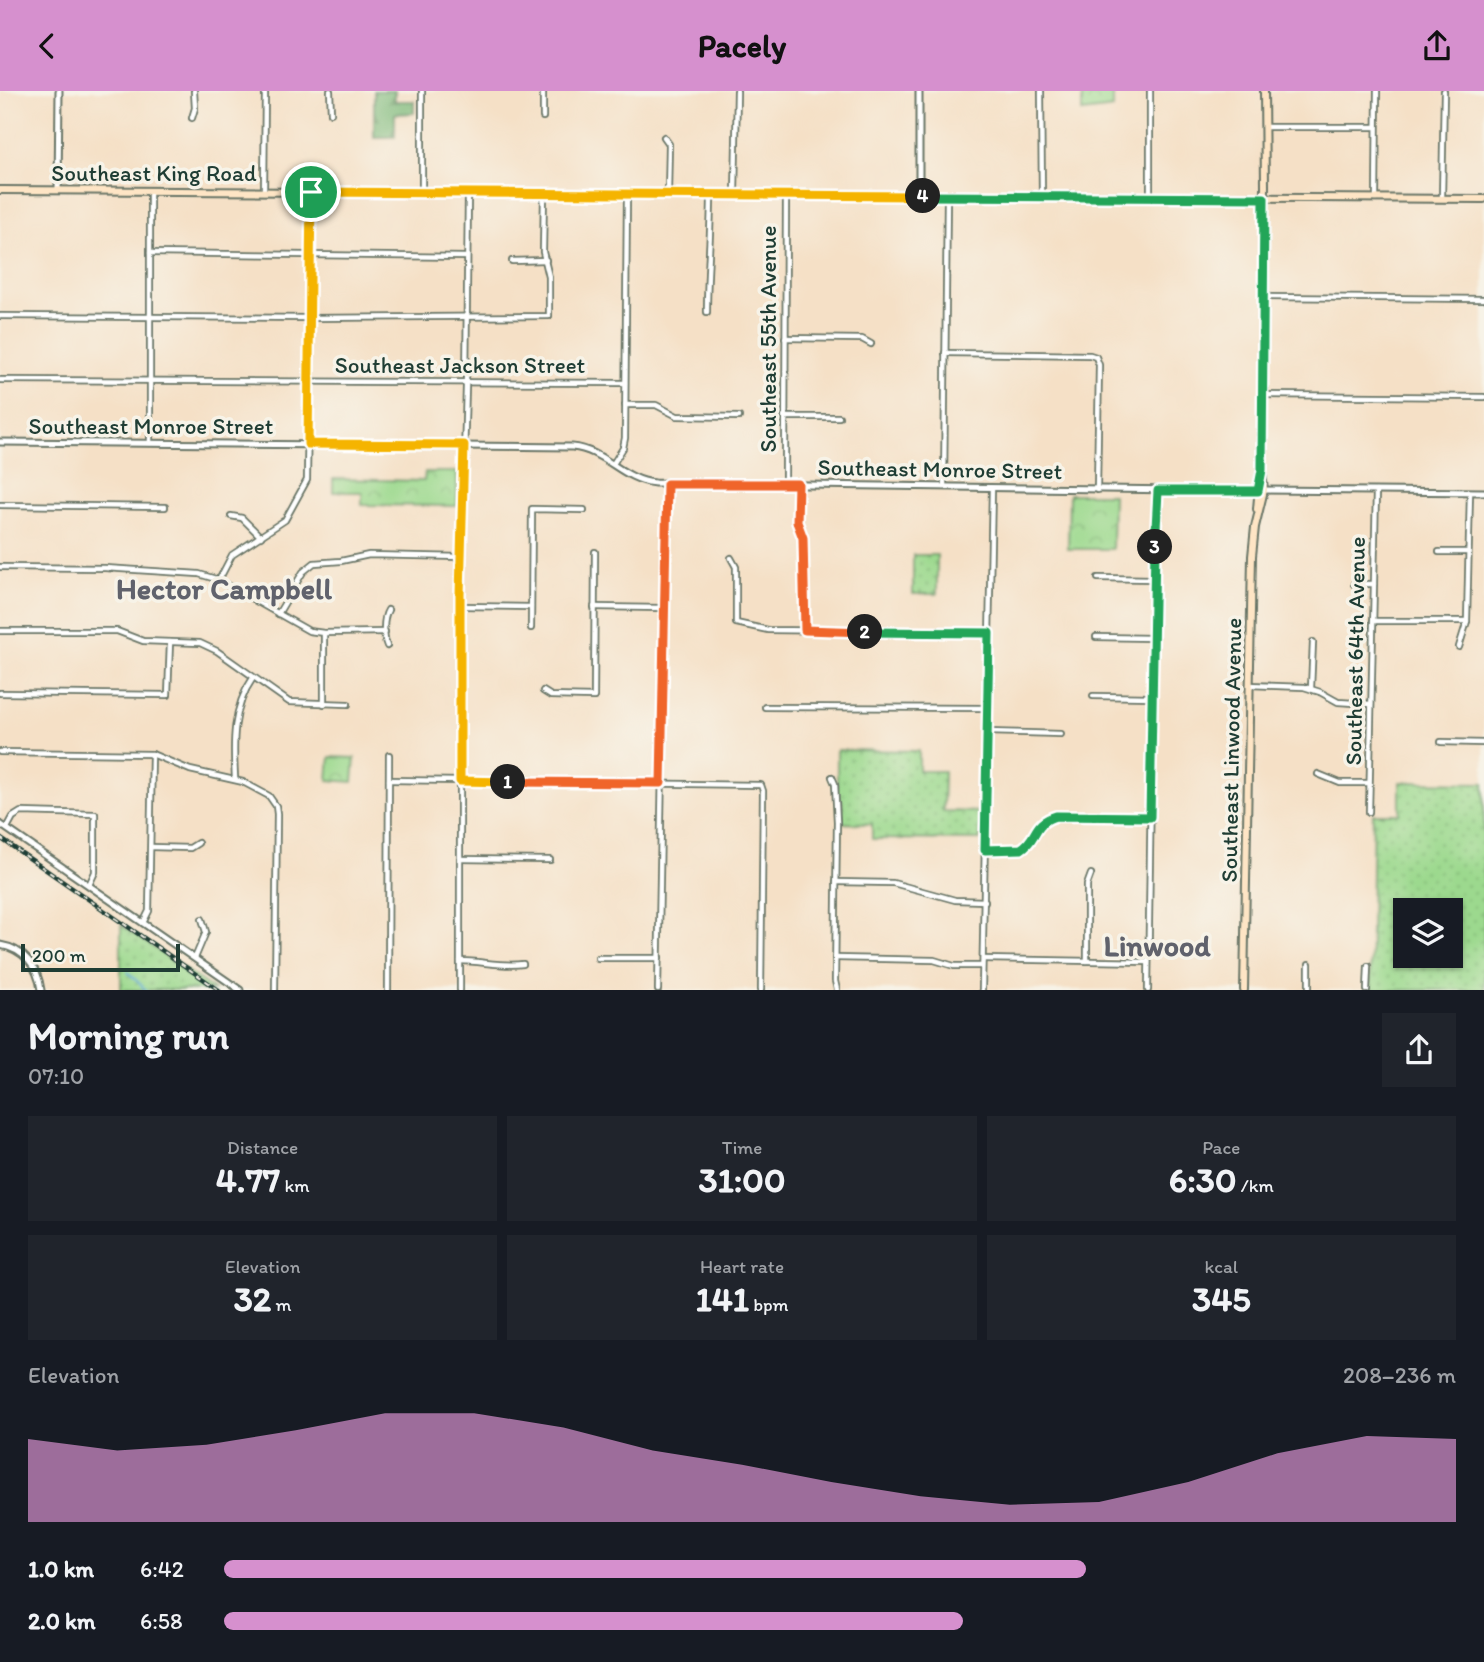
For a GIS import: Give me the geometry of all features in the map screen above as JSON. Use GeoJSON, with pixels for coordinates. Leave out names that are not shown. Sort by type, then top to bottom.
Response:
{"type":"FeatureCollection","features":[{"type":"Feature","properties":{"kind":"main road","name":"Southeast Linwood Avenue"},"geometry":{"type":"LineString","coordinates":[[1244,990],[1253,538],[1265,475],[1262,470],[1264,91]]}},
{"type":"Feature","properties":{"kind":"main road","name":"Southeast King Road"},"geometry":{"type":"LineString","coordinates":[[0,190],[1484,199]]}},
{"type":"Feature","properties":{"kind":"street"},"geometry":{"type":"LineString","coordinates":[[58,190],[59,91]]}},
{"type":"Feature","properties":{"kind":"street"},"geometry":{"type":"LineString","coordinates":[[192,118],[195,108],[194,91]]}},
{"type":"Feature","properties":{"kind":"street"},"geometry":{"type":"LineString","coordinates":[[264,192],[265,91]]}},
{"type":"Feature","properties":{"kind":"street"},"geometry":{"type":"LineString","coordinates":[[330,91],[331,113]]}},
{"type":"Feature","properties":{"kind":"street"},"geometry":{"type":"LineString","coordinates":[[422,91],[422,193]]}},
{"type":"Feature","properties":{"kind":"street"},"geometry":{"type":"LineString","coordinates":[[543,91],[543,117]]}},
{"type":"Feature","properties":{"kind":"street"},"geometry":{"type":"LineString","coordinates":[[735,194],[737,91]]}},
{"type":"Feature","properties":{"kind":"street"},"geometry":{"type":"LineString","coordinates":[[919,91],[919,196]]}},
{"type":"Feature","properties":{"kind":"street"},"geometry":{"type":"LineString","coordinates":[[1041,91],[1042,197]]}},
{"type":"Feature","properties":{"kind":"street"},"geometry":{"type":"LineString","coordinates":[[1150,91],[1150,197]]}},
{"type":"Feature","properties":{"kind":"street"},"geometry":{"type":"LineString","coordinates":[[1376,199],[1377,91]]}},
{"type":"Feature","properties":{"kind":"street"},"geometry":{"type":"LineString","coordinates":[[1442,199],[1444,91]]}},
{"type":"Feature","properties":{"kind":"street"},"geometry":{"type":"LineString","coordinates":[[1264,127],[1376,127]]}},
{"type":"Feature","properties":{"kind":"street"},"geometry":{"type":"LineString","coordinates":[[664,137],[668,144],[668,194]]}},
{"type":"Feature","properties":{"kind":"street"},"geometry":{"type":"LineString","coordinates":[[150,191],[150,443]]}},
{"type":"Feature","properties":{"kind":"street"},"geometry":{"type":"LineString","coordinates":[[219,580],[232,555],[285,520],[305,485],[308,473],[311,192]]}},
{"type":"Feature","properties":{"kind":"street"},"geometry":{"type":"LineString","coordinates":[[460,990],[460,606],[468,193]]}},
{"type":"Feature","properties":{"kind":"street"},"geometry":{"type":"LineString","coordinates":[[0,316],[549,316],[549,277],[543,252],[544,193]]}},
{"type":"Feature","properties":{"kind":"street"},"geometry":{"type":"LineString","coordinates":[[612,464],[623,448],[627,194]]}},
{"type":"Feature","properties":{"kind":"street"},"geometry":{"type":"LineString","coordinates":[[707,312],[711,194]]}},
{"type":"Feature","properties":{"kind":"street","name":"Southeast 55th Avenue"},"geometry":{"type":"LineString","coordinates":[[785,484],[786,195]]}},
{"type":"Feature","properties":{"kind":"street"},"geometry":{"type":"LineString","coordinates":[[944,487],[947,196]]}},
{"type":"Feature","properties":{"kind":"street"},"geometry":{"type":"LineString","coordinates":[[150,253],[467,257]]}},
{"type":"Feature","properties":{"kind":"street"},"geometry":{"type":"LineString","coordinates":[[512,261],[545,260]]}},
{"type":"Feature","properties":{"kind":"street"},"geometry":{"type":"LineString","coordinates":[[1263,297],[1484,299]]}},
{"type":"Feature","properties":{"kind":"street"},"geometry":{"type":"LineString","coordinates":[[785,338],[862,339],[871,344]]}},
{"type":"Feature","properties":{"kind":"street"},"geometry":{"type":"LineString","coordinates":[[945,353],[1096,357],[1099,365],[1097,490]]}},
{"type":"Feature","properties":{"kind":"street","name":"Southeast Jackson Street"},"geometry":{"type":"LineString","coordinates":[[0,380],[625,383]]}},
{"type":"Feature","properties":{"kind":"street"},"geometry":{"type":"LineString","coordinates":[[1263,395],[1484,397]]}},
{"type":"Feature","properties":{"kind":"street"},"geometry":{"type":"LineString","coordinates":[[625,405],[661,405],[677,416],[739,417]]}},
{"type":"Feature","properties":{"kind":"street"},"geometry":{"type":"LineString","coordinates":[[785,417],[839,417]]}},
{"type":"Feature","properties":{"kind":"street","name":"Southeast Monroe Street"},"geometry":{"type":"LineString","coordinates":[[0,442],[578,447],[595,452],[636,479],[667,484],[1158,491],[1484,492]]}},
{"type":"Feature","properties":{"kind":"street"},"geometry":{"type":"LineString","coordinates":[[658,990],[667,484]]}},
{"type":"Feature","properties":{"kind":"street"},"geometry":{"type":"LineString","coordinates":[[798,484],[797,522],[803,538],[805,630]]}},
{"type":"Feature","properties":{"kind":"street"},"geometry":{"type":"LineString","coordinates":[[982,990],[992,488]]}},
{"type":"Feature","properties":{"kind":"street"},"geometry":{"type":"LineString","coordinates":[[1148,990],[1154,579],[1158,491]]}},
{"type":"Feature","properties":{"kind":"street","name":"Southeast 64th Avenue"},"geometry":{"type":"LineString","coordinates":[[1369,812],[1376,491]]}},
{"type":"Feature","properties":{"kind":"street"},"geometry":{"type":"LineString","coordinates":[[1458,647],[1467,621],[1470,492]]}},
{"type":"Feature","properties":{"kind":"street"},"geometry":{"type":"LineString","coordinates":[[0,505],[165,507]]}},
{"type":"Feature","properties":{"kind":"street"},"geometry":{"type":"LineString","coordinates":[[531,628],[532,509],[584,510]]}},
{"type":"Feature","properties":{"kind":"street"},"geometry":{"type":"LineString","coordinates":[[231,516],[242,518],[261,537]]}},
{"type":"Feature","properties":{"kind":"street"},"geometry":{"type":"LineString","coordinates":[[543,691],[551,696],[594,697],[595,552]]}},
{"type":"Feature","properties":{"kind":"street"},"geometry":{"type":"LineString","coordinates":[[1439,552],[1468,552]]}},
{"type":"Feature","properties":{"kind":"street"},"geometry":{"type":"LineString","coordinates":[[278,614],[303,572],[314,563],[369,555],[462,557]]}},
{"type":"Feature","properties":{"kind":"street"},"geometry":{"type":"LineString","coordinates":[[731,558],[736,567],[736,622],[768,630],[857,631],[874,634],[939,631],[989,633]]}},
{"type":"Feature","properties":{"kind":"street"},"geometry":{"type":"LineString","coordinates":[[0,567],[105,568],[199,574],[219,580],[301,628],[324,633],[385,632]]}},
{"type":"Feature","properties":{"kind":"street"},"geometry":{"type":"LineString","coordinates":[[1098,578],[1154,579]]}},
{"type":"Feature","properties":{"kind":"street"},"geometry":{"type":"LineString","coordinates":[[1354,584],[1374,584]]}},
{"type":"Feature","properties":{"kind":"street"},"geometry":{"type":"LineString","coordinates":[[460,606],[531,607]]}},
{"type":"Feature","properties":{"kind":"street"},"geometry":{"type":"LineString","coordinates":[[594,607],[663,608]]}},
{"type":"Feature","properties":{"kind":"street"},"geometry":{"type":"LineString","coordinates":[[387,646],[385,615],[388,610]]}},
{"type":"Feature","properties":{"kind":"street"},"geometry":{"type":"LineString","coordinates":[[1374,621],[1467,621]]}},
{"type":"Feature","properties":{"kind":"street"},"geometry":{"type":"LineString","coordinates":[[0,631],[117,631],[143,641],[200,643],[289,702],[348,704]]}},
{"type":"Feature","properties":{"kind":"street"},"geometry":{"type":"LineString","coordinates":[[324,633],[324,704]]}},
{"type":"Feature","properties":{"kind":"street"},"geometry":{"type":"LineString","coordinates":[[1096,637],[1153,638]]}},
{"type":"Feature","properties":{"kind":"street"},"geometry":{"type":"LineString","coordinates":[[0,693],[169,695],[170,642]]}},
{"type":"Feature","properties":{"kind":"street"},"geometry":{"type":"LineString","coordinates":[[1311,688],[1313,642]]}},
{"type":"Feature","properties":{"kind":"street"},"geometry":{"type":"LineString","coordinates":[[235,779],[236,715],[242,696],[253,678]]}},
{"type":"Feature","properties":{"kind":"street"},"geometry":{"type":"LineString","coordinates":[[1249,685],[1311,688],[1338,702],[1371,704]]}},
{"type":"Feature","properties":{"kind":"street"},"geometry":{"type":"LineString","coordinates":[[1093,696],[1153,697]]}},
{"type":"Feature","properties":{"kind":"street"},"geometry":{"type":"LineString","coordinates":[[765,707],[988,708]]}},
{"type":"Feature","properties":{"kind":"street"},"geometry":{"type":"LineString","coordinates":[[987,732],[1061,734]]}},
{"type":"Feature","properties":{"kind":"street"},"geometry":{"type":"LineString","coordinates":[[1441,742],[1484,743]]}},
{"type":"Feature","properties":{"kind":"street"},"geometry":{"type":"LineString","coordinates":[[0,753],[152,754],[190,770],[235,779],[272,799],[277,814],[275,990]]}},
{"type":"Feature","properties":{"kind":"street"},"geometry":{"type":"LineString","coordinates":[[143,923],[149,911],[152,754]]}},
{"type":"Feature","properties":{"kind":"street"},"geometry":{"type":"LineString","coordinates":[[388,990],[389,755]]}},
{"type":"Feature","properties":{"kind":"street"},"geometry":{"type":"LineString","coordinates":[[1318,774],[1340,783],[1369,783]]}},
{"type":"Feature","properties":{"kind":"street"},"geometry":{"type":"LineString","coordinates":[[832,777],[836,797],[837,990]]}},
{"type":"Feature","properties":{"kind":"street"},"geometry":{"type":"LineString","coordinates":[[389,780],[762,785],[761,990]]}},
{"type":"Feature","properties":{"kind":"street"},"geometry":{"type":"LineString","coordinates":[[6,828],[13,817],[21,812],[95,814],[95,872],[89,885]]}},
{"type":"Feature","properties":{"kind":"street"},"geometry":{"type":"LineString","coordinates":[[985,850],[1021,849],[1026,846],[1037,827],[1056,816],[1150,817]]}},
{"type":"Feature","properties":{"kind":"street"},"geometry":{"type":"LineString","coordinates":[[0,824],[240,990]]}},
{"type":"Feature","properties":{"kind":"street"},"geometry":{"type":"LineString","coordinates":[[151,847],[190,848],[198,843]]}},
{"type":"Feature","properties":{"kind":"street"},"geometry":{"type":"LineString","coordinates":[[460,859],[550,860]]}},
{"type":"Feature","properties":{"kind":"street"},"geometry":{"type":"LineString","coordinates":[[1087,961],[1087,885],[1091,874]]}},
{"type":"Feature","properties":{"kind":"street"},"geometry":{"type":"LineString","coordinates":[[836,882],[893,883],[955,900],[985,901]]}},
{"type":"Feature","properties":{"kind":"street"},"geometry":{"type":"LineString","coordinates":[[195,958],[206,932],[202,919]]}},
{"type":"Feature","properties":{"kind":"street"},"geometry":{"type":"LineString","coordinates":[[0,945],[16,950],[29,961],[37,974],[41,990]]}},
{"type":"Feature","properties":{"kind":"street"},"geometry":{"type":"LineString","coordinates":[[598,958],[659,958]]}},
{"type":"Feature","properties":{"kind":"street"},"geometry":{"type":"LineString","coordinates":[[835,958],[934,960],[954,966],[982,967]]}},
{"type":"Feature","properties":{"kind":"street"},"geometry":{"type":"LineString","coordinates":[[983,959],[1148,962]]}},
{"type":"Feature","properties":{"kind":"street"},"geometry":{"type":"LineString","coordinates":[[460,961],[499,965],[523,964]]}},
{"type":"Feature","properties":{"kind":"street"},"geometry":{"type":"LineString","coordinates":[[1309,964],[1309,990]]}},
{"type":"Feature","properties":{"kind":"street"},"geometry":{"type":"LineString","coordinates":[[1367,990],[1368,966]]}},
{"type":"Feature","properties":{"kind":"green space"},"geometry":{"type":"Polygon","coordinates":[[[374,91],[395,91],[395,101],[414,101],[414,113],[395,114],[395,137],[374,137],[374,91]]]}},
{"type":"Feature","properties":{"kind":"green space"},"geometry":{"type":"Polygon","coordinates":[[[1082,91],[1113,91],[1113,108],[1082,112],[1082,91]]]}},
{"type":"Feature","properties":{"kind":"green space"},"geometry":{"type":"Polygon","coordinates":[[[425,472],[457,472],[457,506],[362,505],[362,492],[333,492],[333,479],[424,481],[425,472]]]}},
{"type":"Feature","properties":{"kind":"green space"},"geometry":{"type":"Polygon","coordinates":[[[1069,494],[1113,494],[1112,549],[1068,549],[1069,494]]]}},
{"type":"Feature","properties":{"kind":"green space"},"geometry":{"type":"Polygon","coordinates":[[[913,555],[937,555],[937,594],[913,594],[913,555]]]}},
{"type":"Feature","properties":{"kind":"green space"},"geometry":{"type":"Polygon","coordinates":[[[837,750],[919,751],[919,771],[944,771],[943,811],[980,812],[980,840],[872,839],[872,824],[842,823],[842,800],[837,800],[837,750]]]}},
{"type":"Feature","properties":{"kind":"green space"},"geometry":{"type":"Polygon","coordinates":[[[330,757],[355,758],[353,782],[328,780],[330,757]]]}},
{"type":"Feature","properties":{"kind":"green space"},"geometry":{"type":"Polygon","coordinates":[[[1400,782],[1484,783],[1484,990],[1370,990],[1373,814],[1400,814],[1400,782]]]}},
{"type":"Feature","properties":{"kind":"green space"},"geometry":{"type":"Polygon","coordinates":[[[121,925],[214,990],[121,990],[121,925]]]}},
{"type":"Feature","properties":{"kind":"waterway"},"geometry":{"type":"LineString","coordinates":[[128,972],[146,990]]}},
{"type":"Feature","properties":{"kind":"railway"},"geometry":{"type":"LineString","coordinates":[[0,838],[219,990]]}},
{"type":"Feature","properties":{"kind":"district","name":"Hector Campbell"},"geometry":{"type":"Point","coordinates":[224,589]}},
{"type":"Feature","properties":{"kind":"district","name":"Linwood"},"geometry":{"type":"Point","coordinates":[1157,946]}},
{"type":"Feature","properties":{"kind":"route"},"geometry":{"type":"LineString","coordinates":[[311,192],[1264,198],[1262,470],[1258,491],[1158,491],[1150,817],[1056,816],[1037,827],[1030,842],[1021,849],[985,850],[989,633],[939,631],[874,634],[805,630],[803,538],[797,522],[798,484],[667,484],[661,783],[460,781],[460,595],[464,445],[308,444],[311,192]]}}]}
